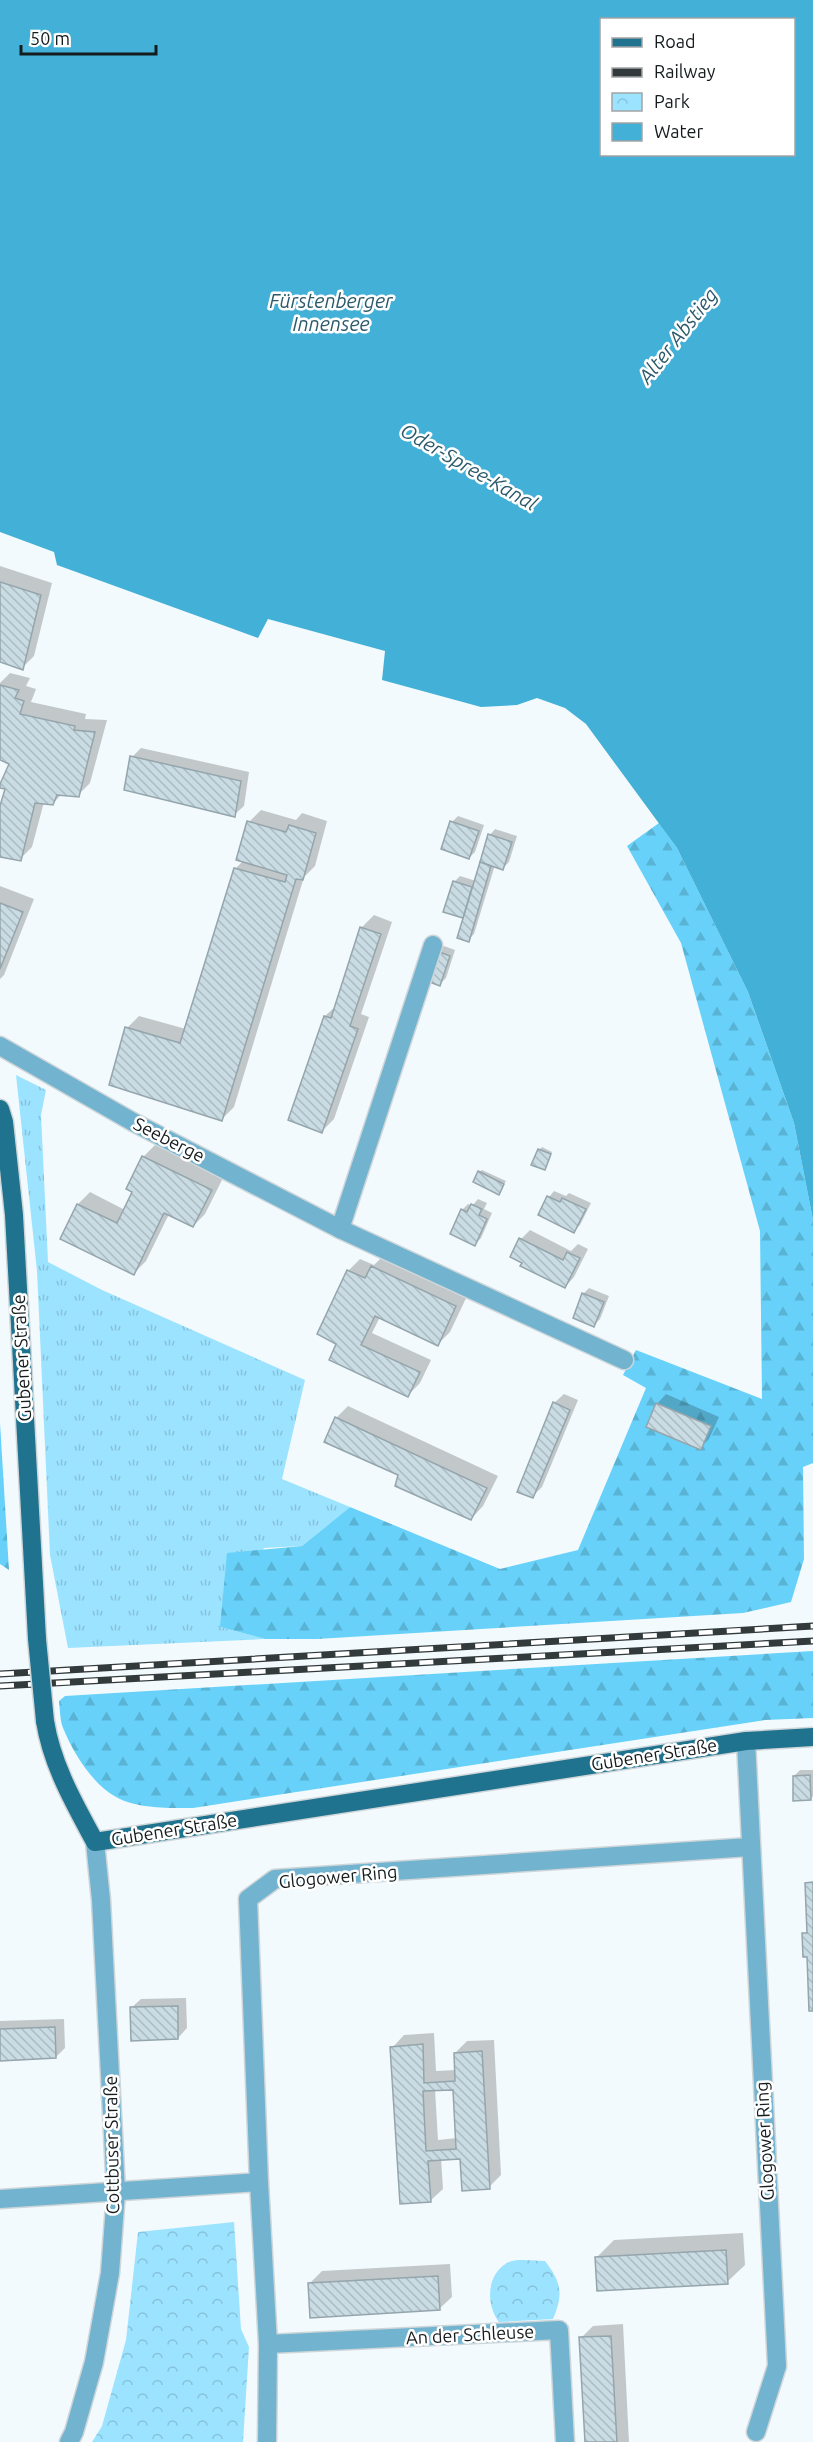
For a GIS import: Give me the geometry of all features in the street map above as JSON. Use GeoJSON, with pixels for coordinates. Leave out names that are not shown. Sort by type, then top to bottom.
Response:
{"type":"FeatureCollection","features":[{"type":"Feature","properties":{"kind":"main road","name":"Gubener Straße"},"geometry":{"type":"LineString","coordinates":[[0,1109],[4,1122],[14,1215],[37,1639],[45,1721],[49,1742],[66,1787],[95,1842],[746,1741],[813,1737]]}},
{"type":"Feature","properties":{"kind":"street"},"geometry":{"type":"LineString","coordinates":[[340,1229],[433,945]]}},
{"type":"Feature","properties":{"kind":"street","name":"Seeberge"},"geometry":{"type":"LineString","coordinates":[[0,1046],[132,1122],[340,1229],[624,1360]]}},
{"type":"Feature","properties":{"kind":"street","name":"Glogower Ring"},"geometry":{"type":"LineString","coordinates":[[746,1741],[777,2366],[756,2432]]}},
{"type":"Feature","properties":{"kind":"street","name":"Cottbuser Straße"},"geometry":{"type":"LineString","coordinates":[[69,2442],[94,2362],[110,2273],[116,2192],[101,1900],[95,1842]]}},
{"type":"Feature","properties":{"kind":"street","name":"Glogower Ring"},"geometry":{"type":"LineString","coordinates":[[259,2182],[248,1899],[274,1879],[750,1847]]}},
{"type":"Feature","properties":{"kind":"street"},"geometry":{"type":"LineString","coordinates":[[0,2199],[259,2182],[268,2344],[267,2442]]}},
{"type":"Feature","properties":{"kind":"street","name":"An der Schleuse"},"geometry":{"type":"LineString","coordinates":[[268,2344],[559,2330],[565,2442]]}},
{"type":"Feature","properties":{"kind":"green space"},"geometry":{"type":"Polygon","coordinates":[[[659,823],[677,848],[748,992],[794,1123],[813,1220],[813,1463],[803,1467],[804,1559],[791,1602],[743,1613],[317,1639],[265,1639],[220,1627],[227,1553],[302,1546],[350,1507],[500,1569],[578,1550],[646,1388],[623,1375],[636,1350],[762,1399],[760,1231],[681,943],[627,846],[659,823]]]}},
{"type":"Feature","properties":{"kind":"green space"},"geometry":{"type":"Polygon","coordinates":[[[16,1075],[46,1090],[41,1115],[48,1262],[102,1290],[305,1380],[282,1479],[350,1507],[302,1546],[264,1548],[220,1627],[265,1639],[68,1648],[50,1555],[37,1271],[16,1075]]]}},
{"type":"Feature","properties":{"kind":"green space"},"geometry":{"type":"Polygon","coordinates":[[[0,1423],[9,1570],[0,1564],[0,1423]]]}},
{"type":"Feature","properties":{"kind":"green space"},"geometry":{"type":"Polygon","coordinates":[[[813,1651],[813,1718],[765,1720],[193,1808],[143,1806],[124,1801],[107,1791],[91,1776],[72,1747],[62,1725],[59,1701],[65,1696],[813,1651]]]}},
{"type":"Feature","properties":{"kind":"green space"},"geometry":{"type":"Polygon","coordinates":[[[234,2222],[241,2329],[249,2347],[243,2442],[92,2442],[102,2426],[126,2340],[138,2232],[234,2222]]]}},
{"type":"Feature","properties":{"kind":"green space"},"geometry":{"type":"Polygon","coordinates":[[[510,2261],[545,2261],[555,2275],[560,2295],[553,2319],[499,2322],[492,2307],[490,2291],[500,2268],[510,2261]]]}},
{"type":"Feature","properties":{"kind":"water","name":"Fürstenberger Innensee"},"geometry":{"type":"Polygon","coordinates":[[[0,0],[813,0],[813,1220],[794,1123],[748,992],[677,848],[586,724],[565,708],[537,698],[517,705],[481,707],[382,680],[385,651],[268,619],[258,638],[57,565],[54,552],[0,532],[0,0]]]}},
{"type":"Feature","properties":{"kind":"building"},"geometry":{"type":"Polygon","coordinates":[[[0,582],[41,595],[23,670],[0,662],[0,582]]]}},
{"type":"Feature","properties":{"kind":"building"},"geometry":{"type":"Polygon","coordinates":[[[0,685],[19,690],[15,698],[24,701],[20,714],[75,726],[74,730],[95,732],[79,797],[57,795],[53,805],[35,803],[21,861],[0,857],[0,806],[5,789],[0,788],[0,784],[9,764],[0,760],[0,685]]]}},
{"type":"Feature","properties":{"kind":"building"},"geometry":{"type":"Polygon","coordinates":[[[130,756],[241,781],[235,817],[124,790],[130,756]]]}},
{"type":"Feature","properties":{"kind":"building"},"geometry":{"type":"Polygon","coordinates":[[[247,821],[286,832],[289,825],[316,833],[303,880],[296,879],[222,1121],[109,1085],[125,1027],[180,1043],[234,868],[285,882],[287,875],[236,860],[247,821]]]}},
{"type":"Feature","properties":{"kind":"building"},"geometry":{"type":"Polygon","coordinates":[[[450,821],[479,831],[469,859],[441,849],[450,821]]]}},
{"type":"Feature","properties":{"kind":"building"},"geometry":{"type":"Polygon","coordinates":[[[488,834],[512,842],[503,870],[480,862],[488,834]]]}},
{"type":"Feature","properties":{"kind":"building"},"geometry":{"type":"Polygon","coordinates":[[[480,862],[491,866],[469,942],[457,938],[480,862]]]}},
{"type":"Feature","properties":{"kind":"building"},"geometry":{"type":"Polygon","coordinates":[[[453,881],[472,887],[463,918],[443,912],[453,881]]]}},
{"type":"Feature","properties":{"kind":"building"},"geometry":{"type":"Polygon","coordinates":[[[0,903],[23,912],[0,969],[0,903]]]}},
{"type":"Feature","properties":{"kind":"building"},"geometry":{"type":"Polygon","coordinates":[[[360,927],[381,934],[350,1026],[358,1029],[322,1133],[288,1120],[324,1016],[331,1018],[360,927]]]}},
{"type":"Feature","properties":{"kind":"building"},"geometry":{"type":"Polygon","coordinates":[[[437,951],[450,956],[440,986],[427,981],[437,951]]]}},
{"type":"Feature","properties":{"kind":"building"},"geometry":{"type":"Polygon","coordinates":[[[538,1149],[551,1154],[545,1170],[531,1165],[538,1149]]]}},
{"type":"Feature","properties":{"kind":"building"},"geometry":{"type":"Polygon","coordinates":[[[142,1156],[212,1190],[193,1227],[164,1213],[134,1275],[60,1239],[77,1204],[117,1223],[132,1192],[126,1189],[142,1156]]]}},
{"type":"Feature","properties":{"kind":"building"},"geometry":{"type":"Polygon","coordinates":[[[478,1171],[504,1184],[499,1195],[473,1182],[478,1171]]]}},
{"type":"Feature","properties":{"kind":"building"},"geometry":{"type":"Polygon","coordinates":[[[547,1196],[560,1202],[562,1198],[586,1209],[574,1233],[538,1215],[547,1196]]]}},
{"type":"Feature","properties":{"kind":"building"},"geometry":{"type":"Polygon","coordinates":[[[471,1204],[482,1209],[479,1215],[487,1219],[475,1246],[450,1234],[461,1209],[467,1212],[471,1204]]]}},
{"type":"Feature","properties":{"kind":"building"},"geometry":{"type":"Polygon","coordinates":[[[519,1238],[563,1260],[567,1252],[580,1258],[565,1288],[520,1266],[522,1263],[510,1257],[519,1238]]]}},
{"type":"Feature","properties":{"kind":"building"},"geometry":{"type":"Polygon","coordinates":[[[371,1266],[456,1306],[438,1346],[375,1316],[361,1345],[420,1372],[408,1397],[329,1360],[336,1344],[317,1334],[347,1270],[365,1278],[371,1266]]]}},
{"type":"Feature","properties":{"kind":"building"},"geometry":{"type":"Polygon","coordinates":[[[582,1293],[604,1302],[594,1327],[573,1318],[582,1293]]]}},
{"type":"Feature","properties":{"kind":"building"},"geometry":{"type":"Polygon","coordinates":[[[553,1402],[570,1410],[533,1498],[517,1492],[553,1402]]]}},
{"type":"Feature","properties":{"kind":"building"},"geometry":{"type":"Polygon","coordinates":[[[656,1403],[711,1426],[701,1450],[646,1427],[656,1403]]]}},
{"type":"Feature","properties":{"kind":"building"},"geometry":{"type":"Polygon","coordinates":[[[335,1417],[487,1488],[471,1520],[395,1486],[398,1475],[324,1442],[335,1417]]]}},
{"type":"Feature","properties":{"kind":"building"},"geometry":{"type":"Polygon","coordinates":[[[810,1775],[811,1800],[793,1801],[793,1776],[810,1775]]]}},
{"type":"Feature","properties":{"kind":"building"},"geometry":{"type":"Polygon","coordinates":[[[813,1882],[813,2011],[809,2011],[807,1957],[803,1957],[802,1933],[807,1933],[805,1883],[813,1882]]]}},
{"type":"Feature","properties":{"kind":"building"},"geometry":{"type":"Polygon","coordinates":[[[178,2006],[178,2039],[131,2041],[130,2007],[178,2006]]]}},
{"type":"Feature","properties":{"kind":"building"},"geometry":{"type":"Polygon","coordinates":[[[55,2027],[56,2058],[0,2061],[0,2029],[55,2027]]]}},
{"type":"Feature","properties":{"kind":"building"},"geometry":{"type":"Polygon","coordinates":[[[423,2044],[424,2083],[455,2081],[454,2053],[482,2051],[490,2189],[462,2191],[460,2159],[428,2161],[431,2202],[400,2204],[390,2047],[423,2044]],[[453,2090],[423,2091],[426,2151],[456,2149],[453,2090]]]}},
{"type":"Feature","properties":{"kind":"building"},"geometry":{"type":"Polygon","coordinates":[[[726,2250],[728,2284],[597,2291],[595,2257],[726,2250]]]}},
{"type":"Feature","properties":{"kind":"building"},"geometry":{"type":"Polygon","coordinates":[[[438,2276],[440,2310],[310,2318],[308,2283],[438,2276]]]}},
{"type":"Feature","properties":{"kind":"building"},"geometry":{"type":"Polygon","coordinates":[[[611,2336],[617,2442],[585,2442],[579,2337],[611,2336]]]}},
{"type":"Feature","properties":{"kind":"railway"},"geometry":{"type":"LineString","coordinates":[[0,1674],[813,1626]]}},
{"type":"Feature","properties":{"kind":"railway"},"geometry":{"type":"LineString","coordinates":[[0,1686],[813,1641]]}},
{"type":"Feature","properties":{"kind":"water label","name":"Alter Abstieg"},"geometry":{"type":"Point","coordinates":[678,336]}},
{"type":"Feature","properties":{"kind":"water label","name":"Oder-Spree-Kanal"},"geometry":{"type":"Point","coordinates":[469,467]}}]}
